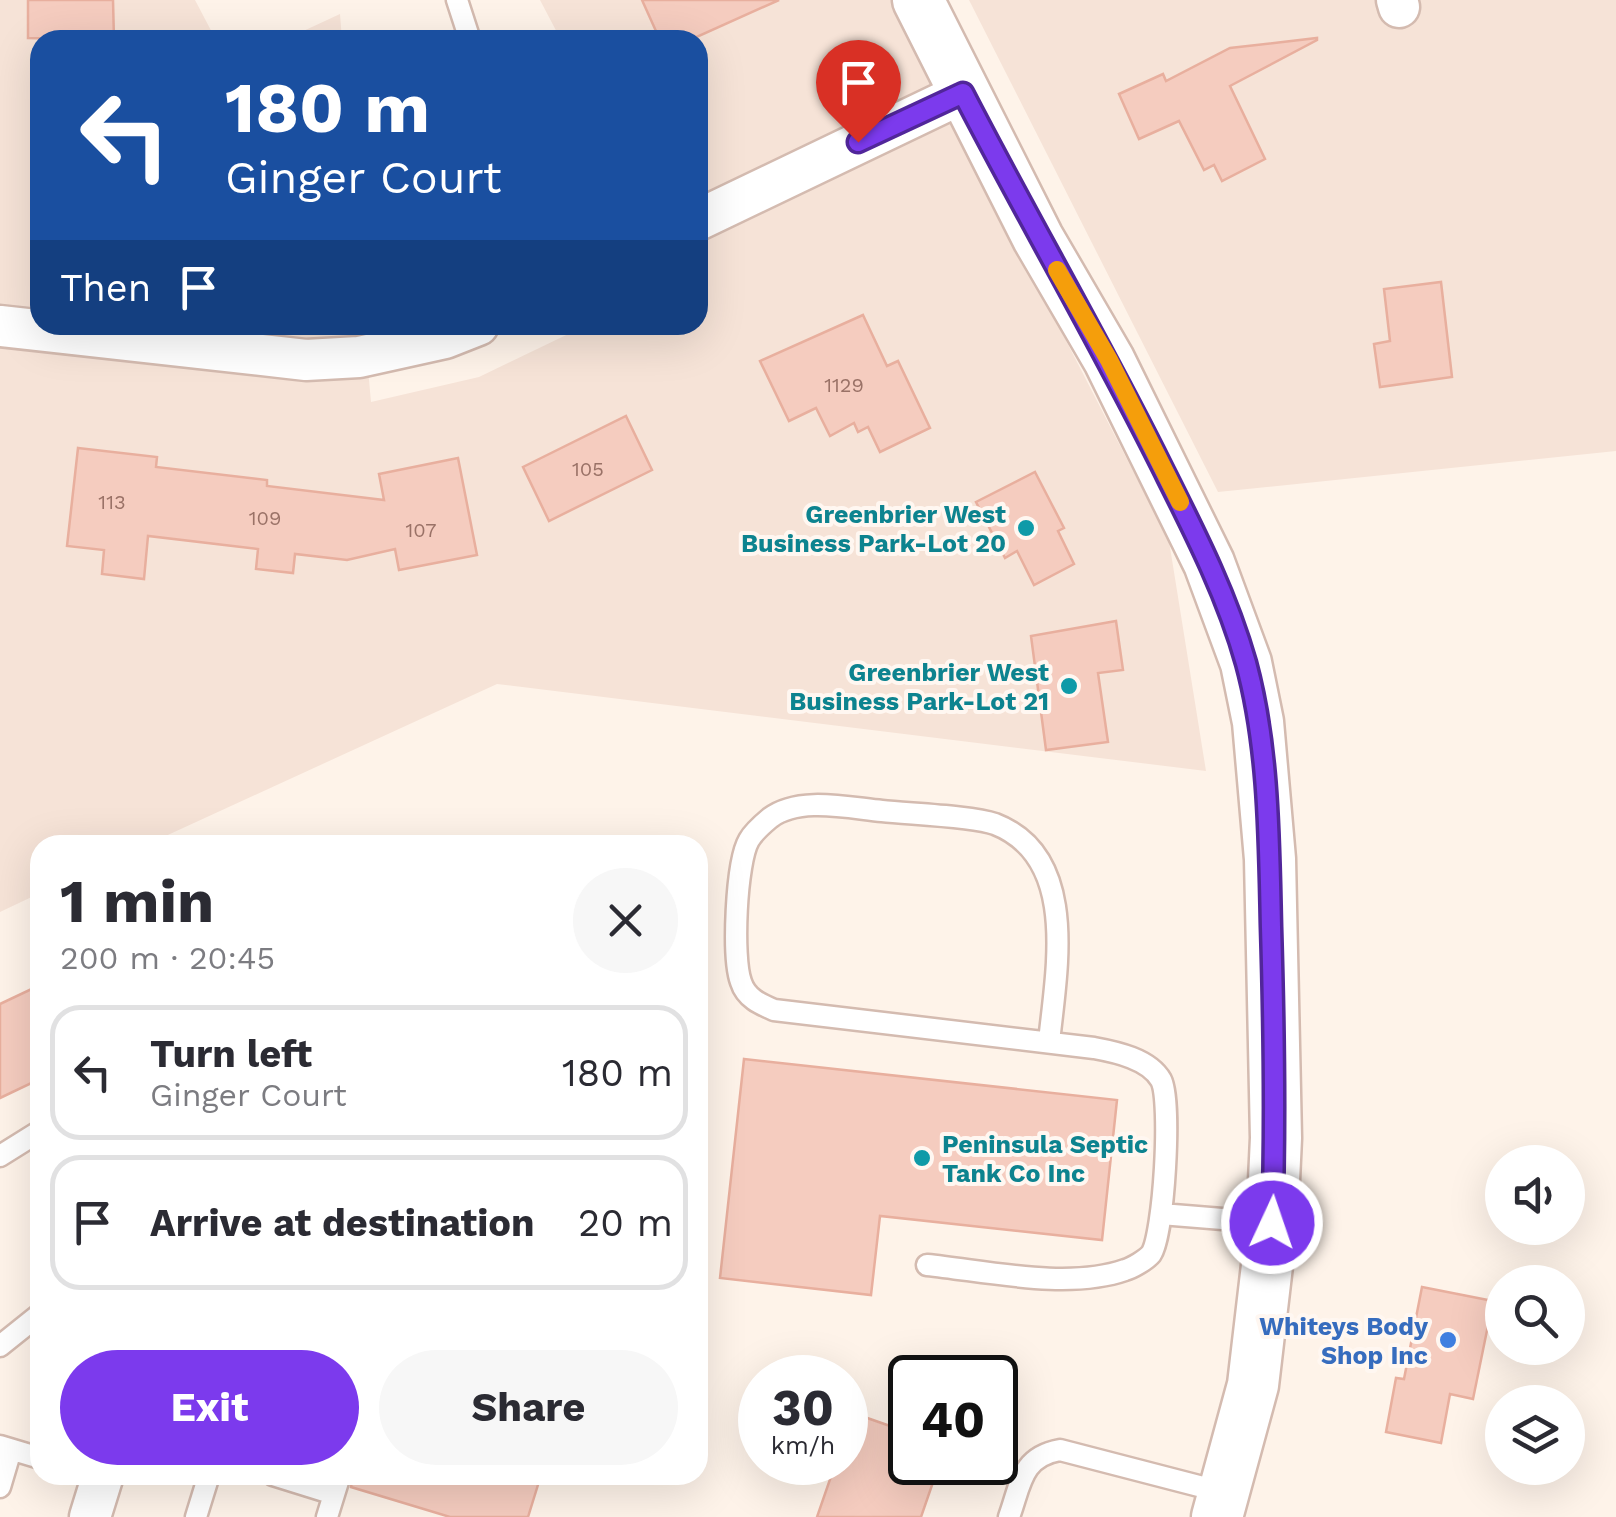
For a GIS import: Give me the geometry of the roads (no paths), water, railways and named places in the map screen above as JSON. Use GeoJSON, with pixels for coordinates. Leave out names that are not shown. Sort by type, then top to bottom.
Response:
{"type":"FeatureCollection","features":[{"type":"Feature","properties":{"kind":"street"},"geometry":{"type":"LineString","coordinates":[[918,0],[1038,238],[1109,360],[1210,562],[1246,663],[1258,722],[1270,859],[1276,1138],[1272,1223],[1253,1386],[1220,1505]]}},
{"type":"Feature","properties":{"kind":"street"},"geometry":{"type":"LineString","coordinates":[[708,215],[963,93]]}},
{"type":"Feature","properties":{"kind":"street"},"geometry":{"type":"LineString","coordinates":[[0,326],[30,329]]}},
{"type":"Feature","properties":{"kind":"street"},"geometry":{"type":"LineString","coordinates":[[81,335],[306,360],[358,357],[453,335]]}},
{"type":"Feature","properties":{"kind":"street"},"geometry":{"type":"LineString","coordinates":[[90,1517],[99,1485]]}},
{"type":"Feature","properties":{"kind":"lane"},"geometry":{"type":"LineString","coordinates":[[457,0],[467,30]]}},
{"type":"Feature","properties":{"kind":"lane"},"geometry":{"type":"LineString","coordinates":[[926,1265],[1072,1279],[1127,1270],[1150,1255],[1159,1232],[1168,1105],[1160,1078],[1118,1052],[774,1010],[755,1002],[742,986],[736,962],[742,866],[749,840],[772,816],[824,805],[993,823],[1024,840],[1054,898],[1059,937],[1049,1042]]}},
{"type":"Feature","properties":{"kind":"lane"},"geometry":{"type":"LineString","coordinates":[[0,1156],[30,1137]]}},
{"type":"Feature","properties":{"kind":"lane"},"geometry":{"type":"LineString","coordinates":[[1160,1214],[1272,1223]]}},
{"type":"Feature","properties":{"kind":"lane"},"geometry":{"type":"LineString","coordinates":[[0,1346],[30,1322]]}},
{"type":"Feature","properties":{"kind":"lane"},"geometry":{"type":"LineString","coordinates":[[0,1488],[6,1448],[30,1455]]}},
{"type":"Feature","properties":{"kind":"lane"},"geometry":{"type":"LineString","coordinates":[[1009,1517],[1027,1466],[1042,1454],[1060,1450],[1220,1505]]}},
{"type":"Feature","properties":{"kind":"lane"},"geometry":{"type":"LineString","coordinates":[[196,1517],[205,1485]]}},
{"type":"Feature","properties":{"kind":"lane"},"geometry":{"type":"LineString","coordinates":[[327,1517],[337,1485]]}},
{"type":"Feature","properties":{"kind":"place","name":"Greenbrier West Business Park-Lot 20"},"geometry":{"type":"Point","coordinates":[1026,528]}},
{"type":"Feature","properties":{"kind":"place","name":"Greenbrier West Business Park-Lot 21"},"geometry":{"type":"Point","coordinates":[1069,686]}},
{"type":"Feature","properties":{"kind":"place","name":"Peninsula Septic Tank Co Inc"},"geometry":{"type":"Point","coordinates":[922,1158]}},
{"type":"Feature","properties":{"kind":"place","name":"Whiteys Body Shop Inc"},"geometry":{"type":"Point","coordinates":[1448,1340]}}]}
